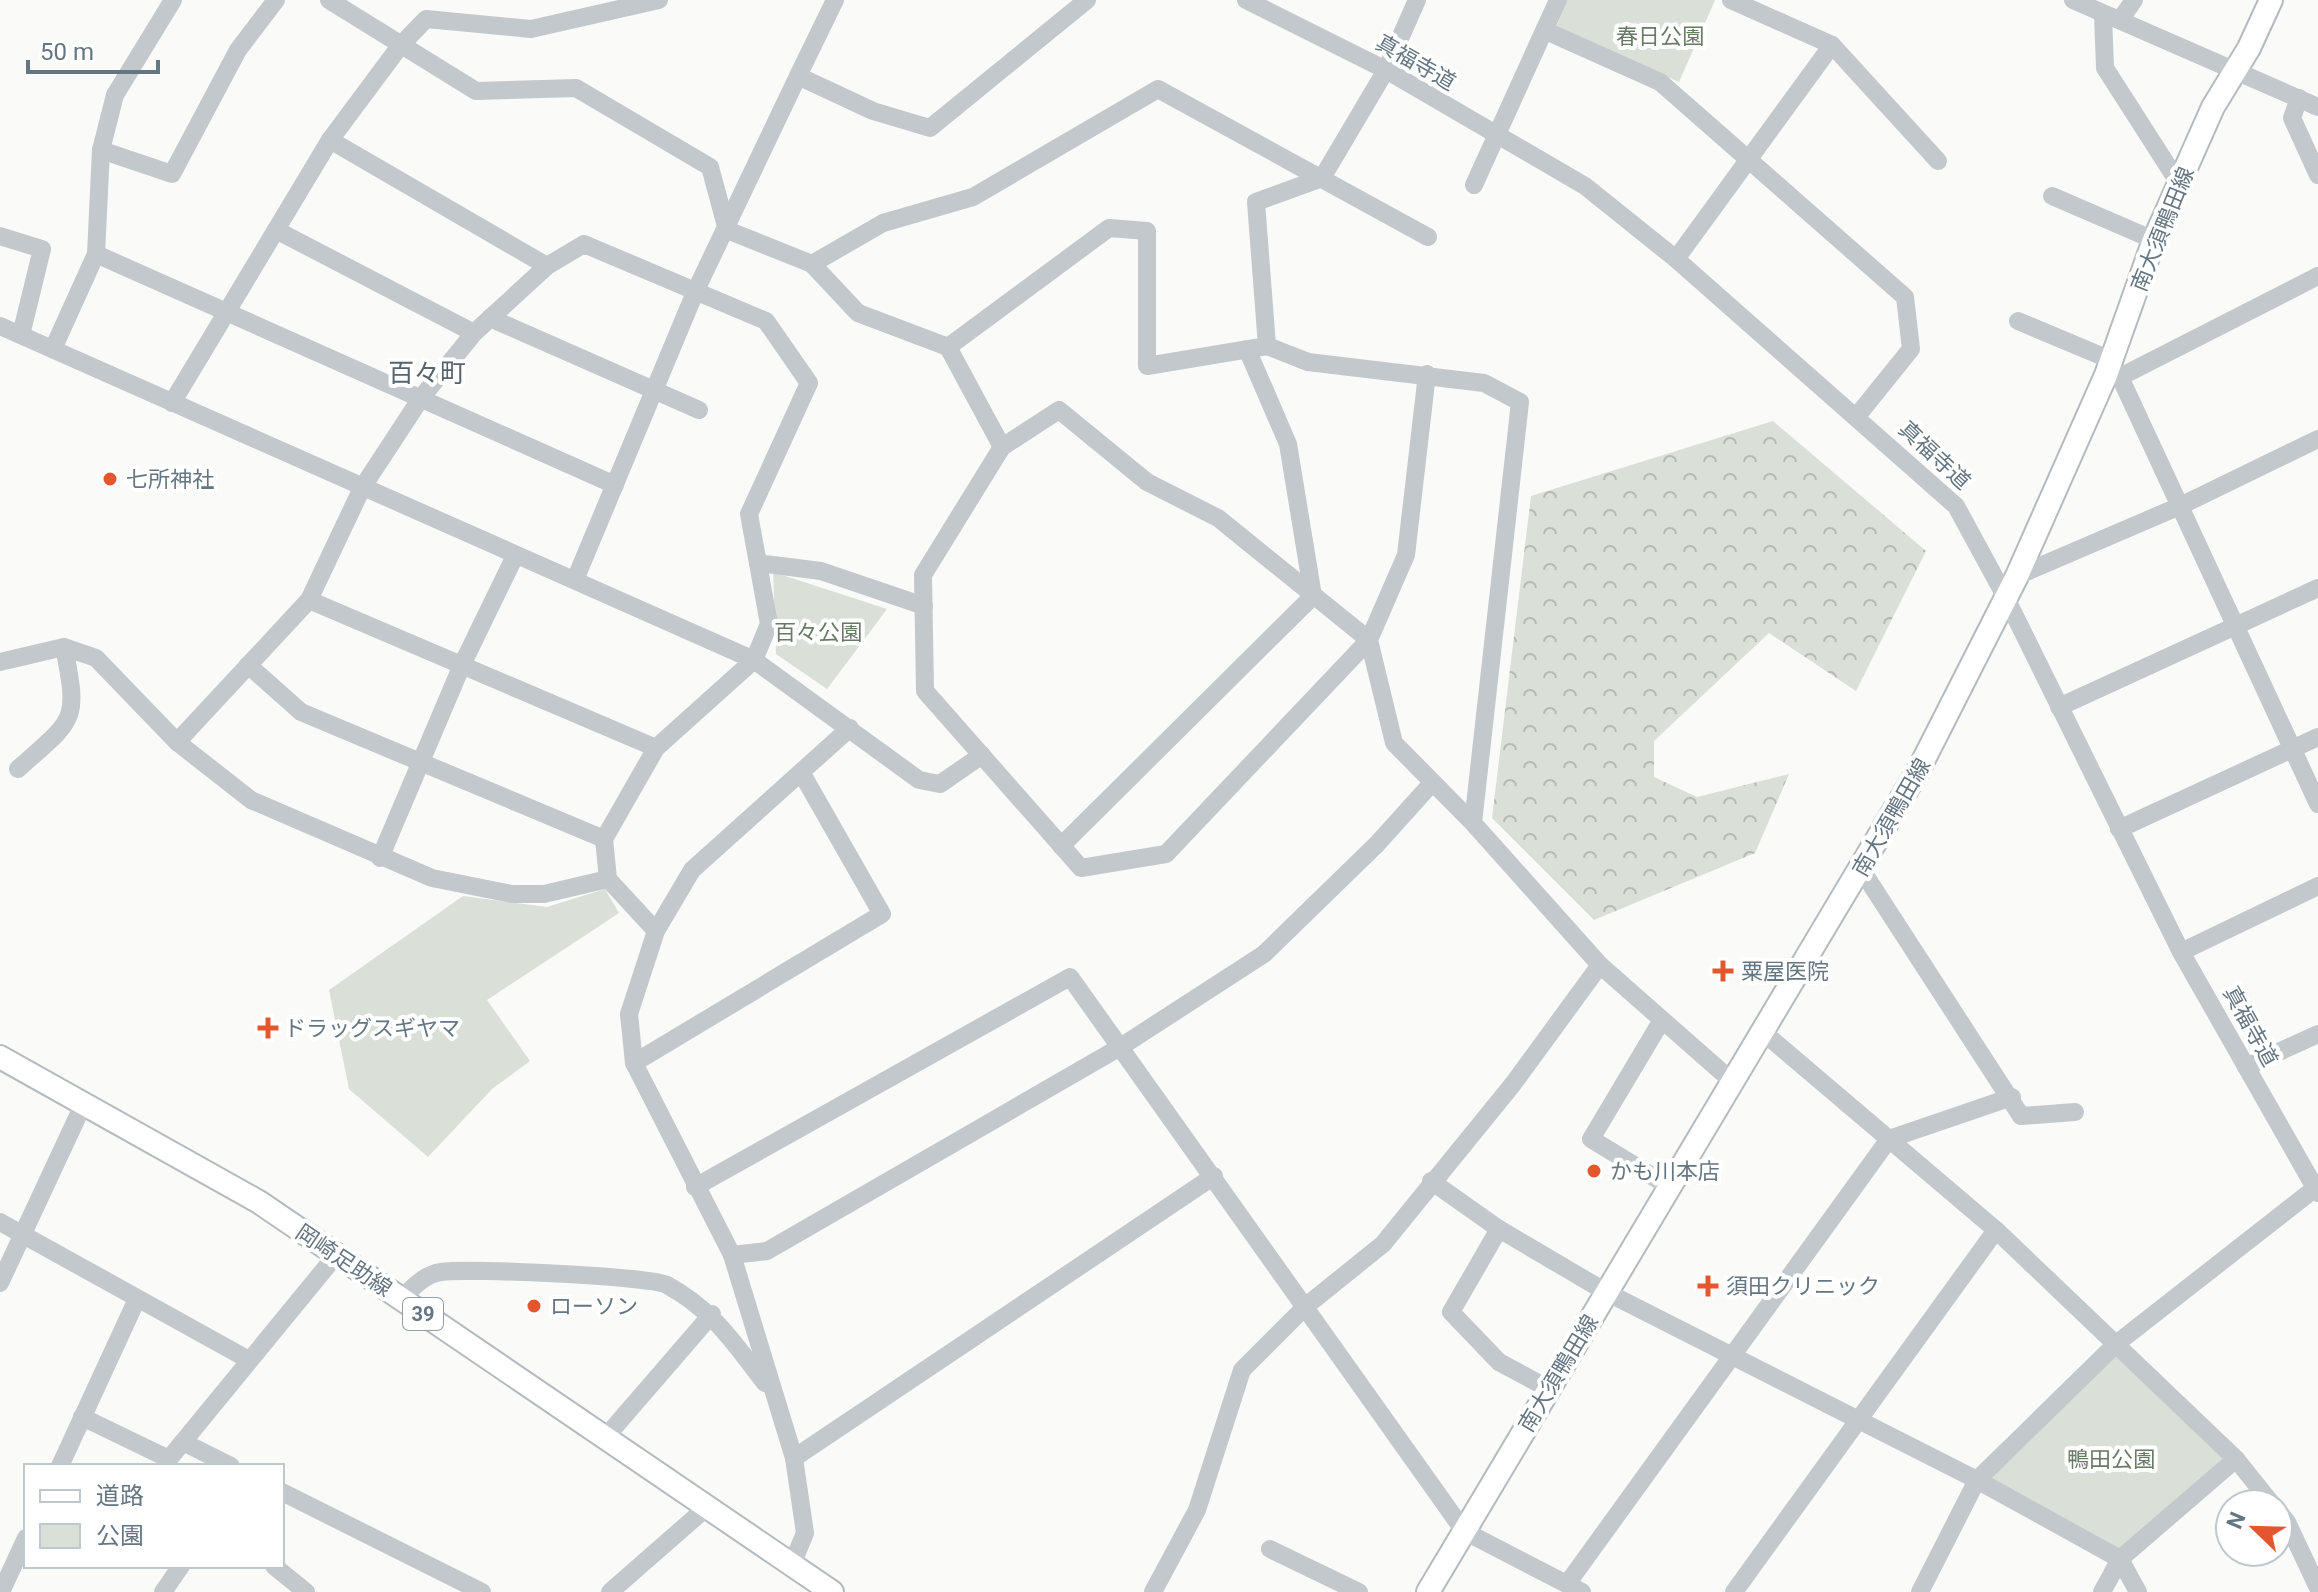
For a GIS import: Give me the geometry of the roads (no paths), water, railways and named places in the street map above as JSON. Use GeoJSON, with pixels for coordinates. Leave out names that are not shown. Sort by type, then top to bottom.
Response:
{"type":"FeatureCollection","features":[{"type":"Feature","properties":{"kind":"main road","name":"南大須鴨田線"},"geometry":{"type":"LineString","coordinates":[[1428,1592],[1919,769],[2017,576],[2113,370],[2154,240],[2231,72],[2249,48],[2271,0]]}},
{"type":"Feature","properties":{"kind":"main road","name":"岡崎足助線"},"geometry":{"type":"LineString","coordinates":[[0,1057],[259,1202],[791,1567],[832,1592]]}},
{"type":"Feature","properties":{"kind":"street"},"geometry":{"type":"LineString","coordinates":[[53,349],[96,254],[101,150],[115,95],[173,0]]}},
{"type":"Feature","properties":{"kind":"street"},"geometry":{"type":"LineString","coordinates":[[101,150],[172,174],[238,50],[276,0]]}},
{"type":"Feature","properties":{"kind":"street"},"geometry":{"type":"LineString","coordinates":[[329,0],[476,91],[576,88],[710,167],[727,230]]}},
{"type":"Feature","properties":{"kind":"street"},"geometry":{"type":"LineString","coordinates":[[172,403],[330,140],[400,46],[426,19],[531,29],[659,0]]}},
{"type":"Feature","properties":{"kind":"street"},"geometry":{"type":"LineString","coordinates":[[575,580],[696,290],[835,0]]}},
{"type":"Feature","properties":{"kind":"street"},"geometry":{"type":"LineString","coordinates":[[798,76],[873,111],[930,128],[1087,0]]}},
{"type":"Feature","properties":{"kind":"street"},"geometry":{"type":"LineString","coordinates":[[1267,346],[1256,202],[1322,178],[1386,70],[1417,0]]}},
{"type":"Feature","properties":{"kind":"street"},"geometry":{"type":"LineString","coordinates":[[1474,185],[1499,138],[1558,0]]}},
{"type":"Feature","properties":{"kind":"street"},"geometry":{"type":"LineString","coordinates":[[1731,0],[1832,45],[1938,161]]}},
{"type":"Feature","properties":{"kind":"street"},"geometry":{"type":"LineString","coordinates":[[2073,0],[2231,72],[2318,107]]}},
{"type":"Feature","properties":{"kind":"street"},"geometry":{"type":"LineString","coordinates":[[2134,0],[2112,17],[2105,68],[2180,185]]}},
{"type":"Feature","properties":{"kind":"street","name":"真福寺道"},"geometry":{"type":"LineString","coordinates":[[1258,3],[1386,70],[1585,186],[1676,259],[1956,506],[2005,596],[2181,952],[2317,1189]]}},
{"type":"Feature","properties":{"kind":"street"},"geometry":{"type":"LineString","coordinates":[[1546,31],[1660,82],[1905,297],[1911,349],[1857,416]]}},
{"type":"Feature","properties":{"kind":"street"},"geometry":{"type":"LineString","coordinates":[[1676,259],[1832,45]]}},
{"type":"Feature","properties":{"kind":"street"},"geometry":{"type":"LineString","coordinates":[[812,264],[883,223],[973,197],[1158,89],[1428,237]]}},
{"type":"Feature","properties":{"kind":"street"},"geometry":{"type":"LineString","coordinates":[[2299,98],[2292,118],[2318,175]]}},
{"type":"Feature","properties":{"kind":"street"},"geometry":{"type":"LineString","coordinates":[[330,140],[547,266]]}},
{"type":"Feature","properties":{"kind":"street"},"geometry":{"type":"LineString","coordinates":[[2052,196],[2154,240]]}},
{"type":"Feature","properties":{"kind":"street"},"geometry":{"type":"LineString","coordinates":[[948,347],[1109,228],[1147,231],[1147,366],[1267,346],[1308,362],[1484,383],[1520,402],[1473,823]]}},
{"type":"Feature","properties":{"kind":"street"},"geometry":{"type":"LineString","coordinates":[[276,230],[474,333]]}},
{"type":"Feature","properties":{"kind":"street"},"geometry":{"type":"LineString","coordinates":[[727,230],[812,264],[858,313],[948,347],[1002,447]]}},
{"type":"Feature","properties":{"kind":"street"},"geometry":{"type":"LineString","coordinates":[[0,236],[42,249],[21,335]]}},
{"type":"Feature","properties":{"kind":"street"},"geometry":{"type":"LineString","coordinates":[[177,742],[309,600],[362,488],[421,398],[474,333],[547,266],[584,244],[766,321],[809,383],[749,514],[769,624],[754,660],[656,748],[604,839],[608,879],[656,931]]}},
{"type":"Feature","properties":{"kind":"street"},"geometry":{"type":"LineString","coordinates":[[96,254],[615,485]]}},
{"type":"Feature","properties":{"kind":"street"},"geometry":{"type":"LineString","coordinates":[[2113,370],[2318,276]]}},
{"type":"Feature","properties":{"kind":"street"},"geometry":{"type":"LineString","coordinates":[[490,318],[699,410]]}},
{"type":"Feature","properties":{"kind":"street"},"geometry":{"type":"LineString","coordinates":[[2018,321],[2113,370],[2180,506],[2318,804]]}},
{"type":"Feature","properties":{"kind":"street"},"geometry":{"type":"LineString","coordinates":[[0,326],[754,660],[919,780],[940,784],[982,755]]}},
{"type":"Feature","properties":{"kind":"street"},"geometry":{"type":"LineString","coordinates":[[1247,349],[1288,444],[1313,596]]}},
{"type":"Feature","properties":{"kind":"street"},"geometry":{"type":"LineString","coordinates":[[1427,374],[1406,555],[1369,640],[1166,854],[1081,868],[925,691],[923,575],[1002,447],[1059,410],[1147,482],[1218,518],[1369,640],[1394,743],[1473,823],[1600,965],[1733,1082]]}},
{"type":"Feature","properties":{"kind":"street"},"geometry":{"type":"LineString","coordinates":[[2017,576],[2180,506],[2318,439]]}},
{"type":"Feature","properties":{"kind":"street"},"geometry":{"type":"LineString","coordinates":[[380,858],[462,665],[515,556]]}},
{"type":"Feature","properties":{"kind":"street"},"geometry":{"type":"LineString","coordinates":[[758,563],[821,571],[924,606]]}},
{"type":"Feature","properties":{"kind":"street"},"geometry":{"type":"LineString","coordinates":[[2059,707],[2318,588]]}},
{"type":"Feature","properties":{"kind":"street"},"geometry":{"type":"LineString","coordinates":[[1061,846],[1313,596]]}},
{"type":"Feature","properties":{"kind":"street"},"geometry":{"type":"LineString","coordinates":[[309,600],[656,748]]}},
{"type":"Feature","properties":{"kind":"street"},"geometry":{"type":"LineString","coordinates":[[0,662],[64,647],[96,658],[177,742],[251,800],[432,878],[512,894],[544,894],[608,879]]}},
{"type":"Feature","properties":{"kind":"street"},"geometry":{"type":"LineString","coordinates":[[18,769],[64,728],[74,701],[64,647]]}},
{"type":"Feature","properties":{"kind":"street"},"geometry":{"type":"LineString","coordinates":[[248,665],[301,712],[604,839]]}},
{"type":"Feature","properties":{"kind":"street"},"geometry":{"type":"LineString","coordinates":[[791,1567],[805,1533],[794,1458],[732,1255],[634,1063],[629,1014],[656,931],[692,870],[850,728]]}},
{"type":"Feature","properties":{"kind":"street"},"geometry":{"type":"LineString","coordinates":[[2119,829],[2318,737]]}},
{"type":"Feature","properties":{"kind":"street"},"geometry":{"type":"LineString","coordinates":[[634,1063],[882,914],[801,772]]}},
{"type":"Feature","properties":{"kind":"street"},"geometry":{"type":"LineString","coordinates":[[732,1255],[767,1251],[1122,1046],[1264,954],[1377,844],[1432,783]]}},
{"type":"Feature","properties":{"kind":"street"},"geometry":{"type":"LineString","coordinates":[[1861,869],[2012,1097],[2021,1116],[2075,1112]]}},
{"type":"Feature","properties":{"kind":"street"},"geometry":{"type":"LineString","coordinates":[[2181,952],[2318,886]]}},
{"type":"Feature","properties":{"kind":"street"},"geometry":{"type":"LineString","coordinates":[[1153,1592],[1197,1510],[1242,1370],[1306,1306],[1383,1244],[1431,1181],[1513,1084],[1600,965]]}},
{"type":"Feature","properties":{"kind":"street"},"geometry":{"type":"LineString","coordinates":[[695,1187],[1070,977],[1464,1531],[1574,1588],[1889,1139],[2012,1097]]}},
{"type":"Feature","properties":{"kind":"street"},"geometry":{"type":"LineString","coordinates":[[1662,1020],[1591,1139],[1670,1187]]}},
{"type":"Feature","properties":{"kind":"street"},"geometry":{"type":"LineString","coordinates":[[1764,1033],[1996,1230],[2236,1459],[2259,1488]]}},
{"type":"Feature","properties":{"kind":"street"},"geometry":{"type":"LineString","coordinates":[[2246,1067],[2318,1034]]}},
{"type":"Feature","properties":{"kind":"street"},"geometry":{"type":"LineString","coordinates":[[0,1283],[83,1105]]}},
{"type":"Feature","properties":{"kind":"street"},"geometry":{"type":"LineString","coordinates":[[794,1458],[1214,1176]]}},
{"type":"Feature","properties":{"kind":"street"},"geometry":{"type":"LineString","coordinates":[[1431,1181],[1499,1229],[1606,1292],[1977,1480],[2120,1559],[2138,1592]]}},
{"type":"Feature","properties":{"kind":"street"},"geometry":{"type":"LineString","coordinates":[[1920,1592],[1977,1480],[2116,1344],[2317,1189]]}},
{"type":"Feature","properties":{"kind":"street"},"geometry":{"type":"LineString","coordinates":[[0,1222],[249,1360]]}},
{"type":"Feature","properties":{"kind":"street"},"geometry":{"type":"LineString","coordinates":[[1499,1229],[1451,1312],[1499,1362],[1549,1389]]}},
{"type":"Feature","properties":{"kind":"street"},"geometry":{"type":"LineString","coordinates":[[1734,1592],[1996,1230]]}},
{"type":"Feature","properties":{"kind":"street"},"geometry":{"type":"LineString","coordinates":[[82,1417],[169,1459],[337,1254]]}},
{"type":"Feature","properties":{"kind":"street"},"geometry":{"type":"LineString","coordinates":[[401,1299],[416,1284],[438,1272],[481,1270],[663,1283],[712,1314],[774,1395]]}},
{"type":"Feature","properties":{"kind":"street"},"geometry":{"type":"LineString","coordinates":[[61,1464],[137,1299]]}},
{"type":"Feature","properties":{"kind":"street"},"geometry":{"type":"LineString","coordinates":[[604,1439],[712,1314]]}},
{"type":"Feature","properties":{"kind":"street"},"geometry":{"type":"LineString","coordinates":[[183,1442],[227,1464]]}},
{"type":"Feature","properties":{"kind":"street"},"geometry":{"type":"LineString","coordinates":[[2102,1592],[2120,1559],[2236,1459]]}},
{"type":"Feature","properties":{"kind":"street"},"geometry":{"type":"LineString","coordinates":[[284,1493],[482,1592]]}},
{"type":"Feature","properties":{"kind":"street"},"geometry":{"type":"LineString","coordinates":[[610,1592],[706,1508]]}},
{"type":"Feature","properties":{"kind":"street"},"geometry":{"type":"LineString","coordinates":[[2294,1537],[2318,1588]]}},
{"type":"Feature","properties":{"kind":"street"},"geometry":{"type":"LineString","coordinates":[[1,1592],[24,1542]]}},
{"type":"Feature","properties":{"kind":"street"},"geometry":{"type":"LineString","coordinates":[[1270,1549],[1359,1592]]}},
{"type":"Feature","properties":{"kind":"street"},"geometry":{"type":"LineString","coordinates":[[170,1590],[180,1568]]}},
{"type":"Feature","properties":{"kind":"street"},"geometry":{"type":"LineString","coordinates":[[276,1568],[306,1592]]}},
{"type":"Feature","properties":{"kind":"place","name":"七所神社"},"geometry":{"type":"Point","coordinates":[110,479]}},
{"type":"Feature","properties":{"kind":"place","name":"粟屋医院"},"geometry":{"type":"Point","coordinates":[1723,971]}},
{"type":"Feature","properties":{"kind":"place","name":"ドラッグスギヤマ"},"geometry":{"type":"Point","coordinates":[268,1028]}},
{"type":"Feature","properties":{"kind":"place","name":"かも川本店"},"geometry":{"type":"Point","coordinates":[1594,1171]}},
{"type":"Feature","properties":{"kind":"place","name":"須田クリニック"},"geometry":{"type":"Point","coordinates":[1708,1286]}},
{"type":"Feature","properties":{"kind":"place","name":"ローソン"},"geometry":{"type":"Point","coordinates":[534,1306]}},
{"type":"Feature","properties":{"kind":"district","name":"百々町"},"geometry":{"type":"Point","coordinates":[427,373]}},
{"type":"Feature","properties":{"kind":"park label","name":"春日公園"},"geometry":{"type":"Point","coordinates":[1660,36]}},
{"type":"Feature","properties":{"kind":"park label","name":"百々公園"},"geometry":{"type":"Point","coordinates":[818,632]}},
{"type":"Feature","properties":{"kind":"park label","name":"鴨田公園"},"geometry":{"type":"Point","coordinates":[2111,1459]}}]}
